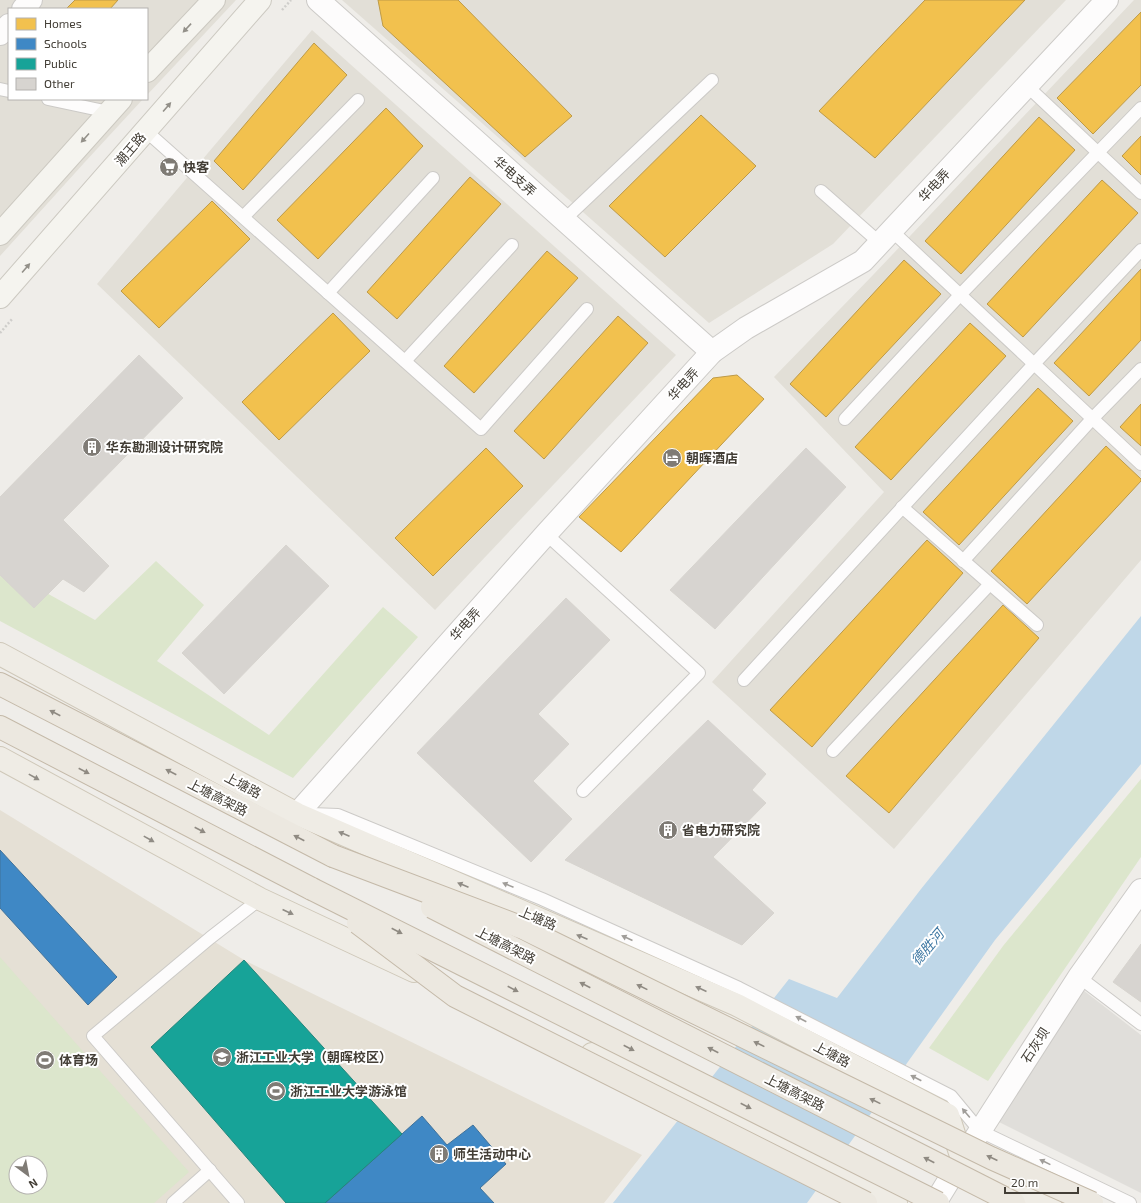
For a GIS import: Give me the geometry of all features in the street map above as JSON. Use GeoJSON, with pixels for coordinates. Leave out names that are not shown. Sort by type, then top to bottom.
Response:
{"type":"FeatureCollection","features":[{"type":"Feature","properties":{"kind":"highway","name":"上塘高架路"},"geometry":{"type":"LineString","coordinates":[[0,684],[333,856],[1014,1203]]}},
{"type":"Feature","properties":{"kind":"highway"},"geometry":{"type":"LineString","coordinates":[[0,727],[312,888],[938,1203]]}},
{"type":"Feature","properties":{"kind":"highway"},"geometry":{"type":"LineString","coordinates":[[333,856],[522,928],[991,1158],[1092,1203]]}},
{"type":"Feature","properties":{"kind":"highway"},"geometry":{"type":"LineString","coordinates":[[312,888],[455,996],[866,1203]]}},
{"type":"Feature","properties":{"kind":"main road"},"geometry":{"type":"LineString","coordinates":[[148,70],[214,0]]}},
{"type":"Feature","properties":{"kind":"main road","name":"潮王路"},"geometry":{"type":"LineString","coordinates":[[0,297],[260,0]]}},
{"type":"Feature","properties":{"kind":"main road"},"geometry":{"type":"LineString","coordinates":[[0,234],[115,105]]}},
{"type":"Feature","properties":{"kind":"main road","name":"上塘路"},"geometry":{"type":"LineString","coordinates":[[0,654],[298,814],[738,996],[950,1105]]}},
{"type":"Feature","properties":{"kind":"main road"},"geometry":{"type":"LineString","coordinates":[[0,758],[260,899],[672,1091],[895,1203]]}},
{"type":"Feature","properties":{"kind":"main road"},"geometry":{"type":"LineString","coordinates":[[950,1105],[962,1159],[1050,1203]]}},
{"type":"Feature","properties":{"kind":"street"},"geometry":{"type":"LineString","coordinates":[[24,8],[31,0]]}},
{"type":"Feature","properties":{"kind":"street","name":"华电支弄"},"geometry":{"type":"LineString","coordinates":[[318,0],[712,352]]}},
{"type":"Feature","properties":{"kind":"street","name":"华电弄"},"geometry":{"type":"LineString","coordinates":[[298,814],[546,534],[712,352],[746,328],[863,261],[1107,0]]}},
{"type":"Feature","properties":{"kind":"street"},"geometry":{"type":"LineString","coordinates":[[0,34],[8,26]]}},
{"type":"Feature","properties":{"kind":"street","name":"石灰坝"},"geometry":{"type":"LineString","coordinates":[[935,1203],[1079,977],[1141,890]]}},
{"type":"Feature","properties":{"kind":"lane"},"geometry":{"type":"LineString","coordinates":[[564,220],[712,80]]}},
{"type":"Feature","properties":{"kind":"lane"},"geometry":{"type":"LineString","coordinates":[[1027,86],[1141,192]]}},
{"type":"Feature","properties":{"kind":"lane"},"geometry":{"type":"LineString","coordinates":[[59,100],[115,105]]}},
{"type":"Feature","properties":{"kind":"lane"},"geometry":{"type":"LineString","coordinates":[[243,217],[358,100]]}},
{"type":"Feature","properties":{"kind":"lane"},"geometry":{"type":"LineString","coordinates":[[845,419],[960,295],[1141,108]]}},
{"type":"Feature","properties":{"kind":"lane"},"geometry":{"type":"LineString","coordinates":[[146,131],[481,429],[587,309]]}},
{"type":"Feature","properties":{"kind":"lane"},"geometry":{"type":"LineString","coordinates":[[328,293],[433,178]]}},
{"type":"Feature","properties":{"kind":"lane"},"geometry":{"type":"LineString","coordinates":[[821,191],[886,237],[960,295],[1141,464]]}},
{"type":"Feature","properties":{"kind":"lane"},"geometry":{"type":"LineString","coordinates":[[404,361],[512,245]]}},
{"type":"Feature","properties":{"kind":"lane"},"geometry":{"type":"LineString","coordinates":[[744,680],[1033,364],[1141,250]]}},
{"type":"Feature","properties":{"kind":"lane"},"geometry":{"type":"LineString","coordinates":[[963,560],[1092,419],[1141,369]]}},
{"type":"Feature","properties":{"kind":"lane"},"geometry":{"type":"LineString","coordinates":[[902,507],[1037,625]]}},
{"type":"Feature","properties":{"kind":"lane"},"geometry":{"type":"LineString","coordinates":[[546,534],[699,673],[582,791]]}},
{"type":"Feature","properties":{"kind":"lane"},"geometry":{"type":"LineString","coordinates":[[834,751],[990,584]]}},
{"type":"Feature","properties":{"kind":"lane"},"geometry":{"type":"LineString","coordinates":[[238,1203],[93,1036],[210,938],[260,899]]}},
{"type":"Feature","properties":{"kind":"lane"},"geometry":{"type":"LineString","coordinates":[[1079,977],[1141,1024]]}},
{"type":"Feature","properties":{"kind":"lane"},"geometry":{"type":"LineString","coordinates":[[950,1105],[980,1131],[1130,1203]]}},
{"type":"Feature","properties":{"kind":"lane"},"geometry":{"type":"LineString","coordinates":[[173,1203],[210,1170]]}},
{"type":"Feature","properties":{"kind":"shaded area"},"geometry":{"type":"Polygon","coordinates":[[[0,0],[236,0],[148,94],[148,8],[8,8],[8,100],[142,100],[0,256],[0,0]]]}},
{"type":"Feature","properties":{"kind":"shaded area"},"geometry":{"type":"Polygon","coordinates":[[[342,0],[1066,0],[833,244],[709,323],[342,0]]]}},
{"type":"Feature","properties":{"kind":"shaded area"},"geometry":{"type":"Polygon","coordinates":[[[1134,0],[1141,0],[1141,560],[894,849],[712,682],[884,492],[774,377],[1134,0]]]}},
{"type":"Feature","properties":{"kind":"shaded area"},"geometry":{"type":"Polygon","coordinates":[[[312,30],[676,355],[435,610],[97,284],[312,30]]]}},
{"type":"Feature","properties":{"kind":"shaded area","name":"浙江工业大学（朝晖校区）"},"geometry":{"type":"Polygon","coordinates":[[[0,810],[244,960],[642,1155],[604,1203],[0,1203],[0,810]]]}},
{"type":"Feature","properties":{"kind":"shaded area"},"geometry":{"type":"Polygon","coordinates":[[[1083,990],[1141,1035],[1141,1193],[997,1121],[1083,990]]]}},
{"type":"Feature","properties":{"kind":"green space"},"geometry":{"type":"Polygon","coordinates":[[[156,561],[204,605],[157,661],[269,735],[383,607],[418,637],[293,778],[0,621],[0,567],[95,620],[156,561]]]}},
{"type":"Feature","properties":{"kind":"green space"},"geometry":{"type":"Polygon","coordinates":[[[1141,779],[1141,857],[988,1081],[929,1048],[1003,946],[1141,779]]]}},
{"type":"Feature","properties":{"kind":"green space","name":"体育场"},"geometry":{"type":"Polygon","coordinates":[[[0,957],[189,1172],[154,1203],[0,1203],[0,957]]]}},
{"type":"Feature","properties":{"kind":"water","name":"德胜河"},"geometry":{"type":"Polygon","coordinates":[[[1141,616],[1141,764],[995,940],[807,1203],[613,1203],[789,979],[837,998],[921,889],[1141,616]]]}},
{"type":"Feature","properties":{"kind":"building: Homes"},"geometry":{"type":"Polygon","coordinates":[[[75,0],[118,0],[111,8],[67,8],[75,0]]]}},
{"type":"Feature","properties":{"kind":"building: Homes"},"geometry":{"type":"Polygon","coordinates":[[[378,0],[458,0],[572,116],[525,157],[383,26],[378,0]]]}},
{"type":"Feature","properties":{"kind":"building: Homes"},"geometry":{"type":"Polygon","coordinates":[[[925,0],[1025,0],[875,158],[819,111],[925,0]]]}},
{"type":"Feature","properties":{"kind":"building: Homes"},"geometry":{"type":"Polygon","coordinates":[[[1141,12],[1141,85],[1093,134],[1057,98],[1141,12]]]}},
{"type":"Feature","properties":{"kind":"building: Homes"},"geometry":{"type":"Polygon","coordinates":[[[314,43],[347,75],[243,190],[214,161],[314,43]]]}},
{"type":"Feature","properties":{"kind":"building: Homes"},"geometry":{"type":"Polygon","coordinates":[[[386,108],[423,146],[318,259],[277,220],[386,108]]]}},
{"type":"Feature","properties":{"kind":"building: Homes"},"geometry":{"type":"Polygon","coordinates":[[[701,115],[756,166],[665,257],[609,206],[701,115]]]}},
{"type":"Feature","properties":{"kind":"building: Homes"},"geometry":{"type":"Polygon","coordinates":[[[1039,117],[1075,150],[961,274],[925,241],[1039,117]]]}},
{"type":"Feature","properties":{"kind":"building: Homes"},"geometry":{"type":"Polygon","coordinates":[[[1141,136],[1141,175],[1122,156],[1141,136]]]}},
{"type":"Feature","properties":{"kind":"building: Homes"},"geometry":{"type":"Polygon","coordinates":[[[470,177],[501,204],[397,319],[367,292],[470,177]]]}},
{"type":"Feature","properties":{"kind":"building: Homes"},"geometry":{"type":"Polygon","coordinates":[[[1102,180],[1138,213],[1023,337],[987,304],[1102,180]]]}},
{"type":"Feature","properties":{"kind":"building: Homes"},"geometry":{"type":"Polygon","coordinates":[[[212,201],[250,239],[159,328],[121,291],[212,201]]]}},
{"type":"Feature","properties":{"kind":"building: Homes"},"geometry":{"type":"Polygon","coordinates":[[[547,251],[578,278],[474,393],[444,366],[547,251]]]}},
{"type":"Feature","properties":{"kind":"building: Homes"},"geometry":{"type":"Polygon","coordinates":[[[904,260],[941,294],[826,417],[790,384],[904,260]]]}},
{"type":"Feature","properties":{"kind":"building: Homes"},"geometry":{"type":"Polygon","coordinates":[[[1141,269],[1141,340],[1089,396],[1054,363],[1141,269]]]}},
{"type":"Feature","properties":{"kind":"building: Homes"},"geometry":{"type":"Polygon","coordinates":[[[333,313],[370,351],[279,440],[242,402],[333,313]]]}},
{"type":"Feature","properties":{"kind":"building: Homes"},"geometry":{"type":"Polygon","coordinates":[[[618,316],[648,343],[544,459],[514,431],[618,316]]]}},
{"type":"Feature","properties":{"kind":"building: Homes"},"geometry":{"type":"Polygon","coordinates":[[[970,323],[1006,356],[891,480],[855,447],[970,323]]]}},
{"type":"Feature","properties":{"kind":"building: Homes","name":"朝晖酒店"},"geometry":{"type":"Polygon","coordinates":[[[737,375],[764,399],[621,552],[579,517],[713,378],[737,375]]]}},
{"type":"Feature","properties":{"kind":"building: Homes"},"geometry":{"type":"Polygon","coordinates":[[[1038,388],[1073,421],[959,545],[923,512],[1038,388]]]}},
{"type":"Feature","properties":{"kind":"building: Homes"},"geometry":{"type":"Polygon","coordinates":[[[1141,404],[1141,446],[1120,427],[1141,404]]]}},
{"type":"Feature","properties":{"kind":"building: Homes"},"geometry":{"type":"Polygon","coordinates":[[[1106,446],[1141,479],[1141,481],[1027,604],[991,571],[1106,446]]]}},
{"type":"Feature","properties":{"kind":"building: Homes"},"geometry":{"type":"Polygon","coordinates":[[[486,448],[523,486],[433,576],[395,538],[486,448]]]}},
{"type":"Feature","properties":{"kind":"building: Homes"},"geometry":{"type":"Polygon","coordinates":[[[927,540],[963,573],[812,747],[770,710],[927,540]]]}},
{"type":"Feature","properties":{"kind":"building: Homes"},"geometry":{"type":"Polygon","coordinates":[[[1003,605],[1039,638],[889,813],[846,776],[1003,605]]]}},
{"type":"Feature","properties":{"kind":"building: Schools"},"geometry":{"type":"Polygon","coordinates":[[[0,850],[117,977],[88,1005],[0,908],[0,850]]]}},
{"type":"Feature","properties":{"kind":"building: Schools","name":"师生活动中心"},"geometry":{"type":"Polygon","coordinates":[[[422,1116],[447,1145],[473,1125],[506,1164],[480,1188],[494,1203],[325,1203],[422,1116]]]}},
{"type":"Feature","properties":{"kind":"building: Public","name":"浙江工业大学游泳馆"},"geometry":{"type":"Polygon","coordinates":[[[244,960],[402,1134],[325,1203],[286,1203],[151,1047],[244,960]]]}},
{"type":"Feature","properties":{"kind":"building: Other","name":"华东勘测设计研究院"},"geometry":{"type":"Polygon","coordinates":[[[139,355],[183,398],[63,520],[109,566],[84,592],[63,579],[34,608],[0,575],[0,497],[139,355]]]}},
{"type":"Feature","properties":{"kind":"building: Other"},"geometry":{"type":"Polygon","coordinates":[[[806,448],[846,487],[715,629],[670,590],[806,448]]]}},
{"type":"Feature","properties":{"kind":"building: Other"},"geometry":{"type":"Polygon","coordinates":[[[286,545],[329,586],[224,694],[182,653],[286,545]]]}},
{"type":"Feature","properties":{"kind":"building: Other"},"geometry":{"type":"Polygon","coordinates":[[[566,598],[610,640],[538,714],[569,744],[533,781],[572,819],[531,862],[417,753],[566,598]]]}},
{"type":"Feature","properties":{"kind":"building: Other","name":"省电力研究院"},"geometry":{"type":"Polygon","coordinates":[[[708,720],[766,774],[752,790],[766,803],[713,857],[774,913],[742,945],[565,860],[708,720]]]}},
{"type":"Feature","properties":{"kind":"building: Other"},"geometry":{"type":"Polygon","coordinates":[[[1141,944],[1141,1002],[1113,982],[1141,944]]]}},
{"type":"Feature","properties":{"kind":"place","name":"快客"},"geometry":{"type":"Point","coordinates":[169,167]}},
{"type":"Feature","properties":{"kind":"place","name":"华东勘测设计研究院"},"geometry":{"type":"Point","coordinates":[92,447]}},
{"type":"Feature","properties":{"kind":"place","name":"朝晖酒店"},"geometry":{"type":"Point","coordinates":[672,458]}},
{"type":"Feature","properties":{"kind":"place","name":"省电力研究院"},"geometry":{"type":"Point","coordinates":[668,830]}},
{"type":"Feature","properties":{"kind":"place","name":"浙江工业大学（朝晖校区）"},"geometry":{"type":"Point","coordinates":[222,1057]}},
{"type":"Feature","properties":{"kind":"place","name":"体育场"},"geometry":{"type":"Point","coordinates":[45,1060]}},
{"type":"Feature","properties":{"kind":"place","name":"浙江工业大学游泳馆"},"geometry":{"type":"Point","coordinates":[276,1091]}},
{"type":"Feature","properties":{"kind":"place","name":"师生活动中心"},"geometry":{"type":"Point","coordinates":[439,1154]}}]}
